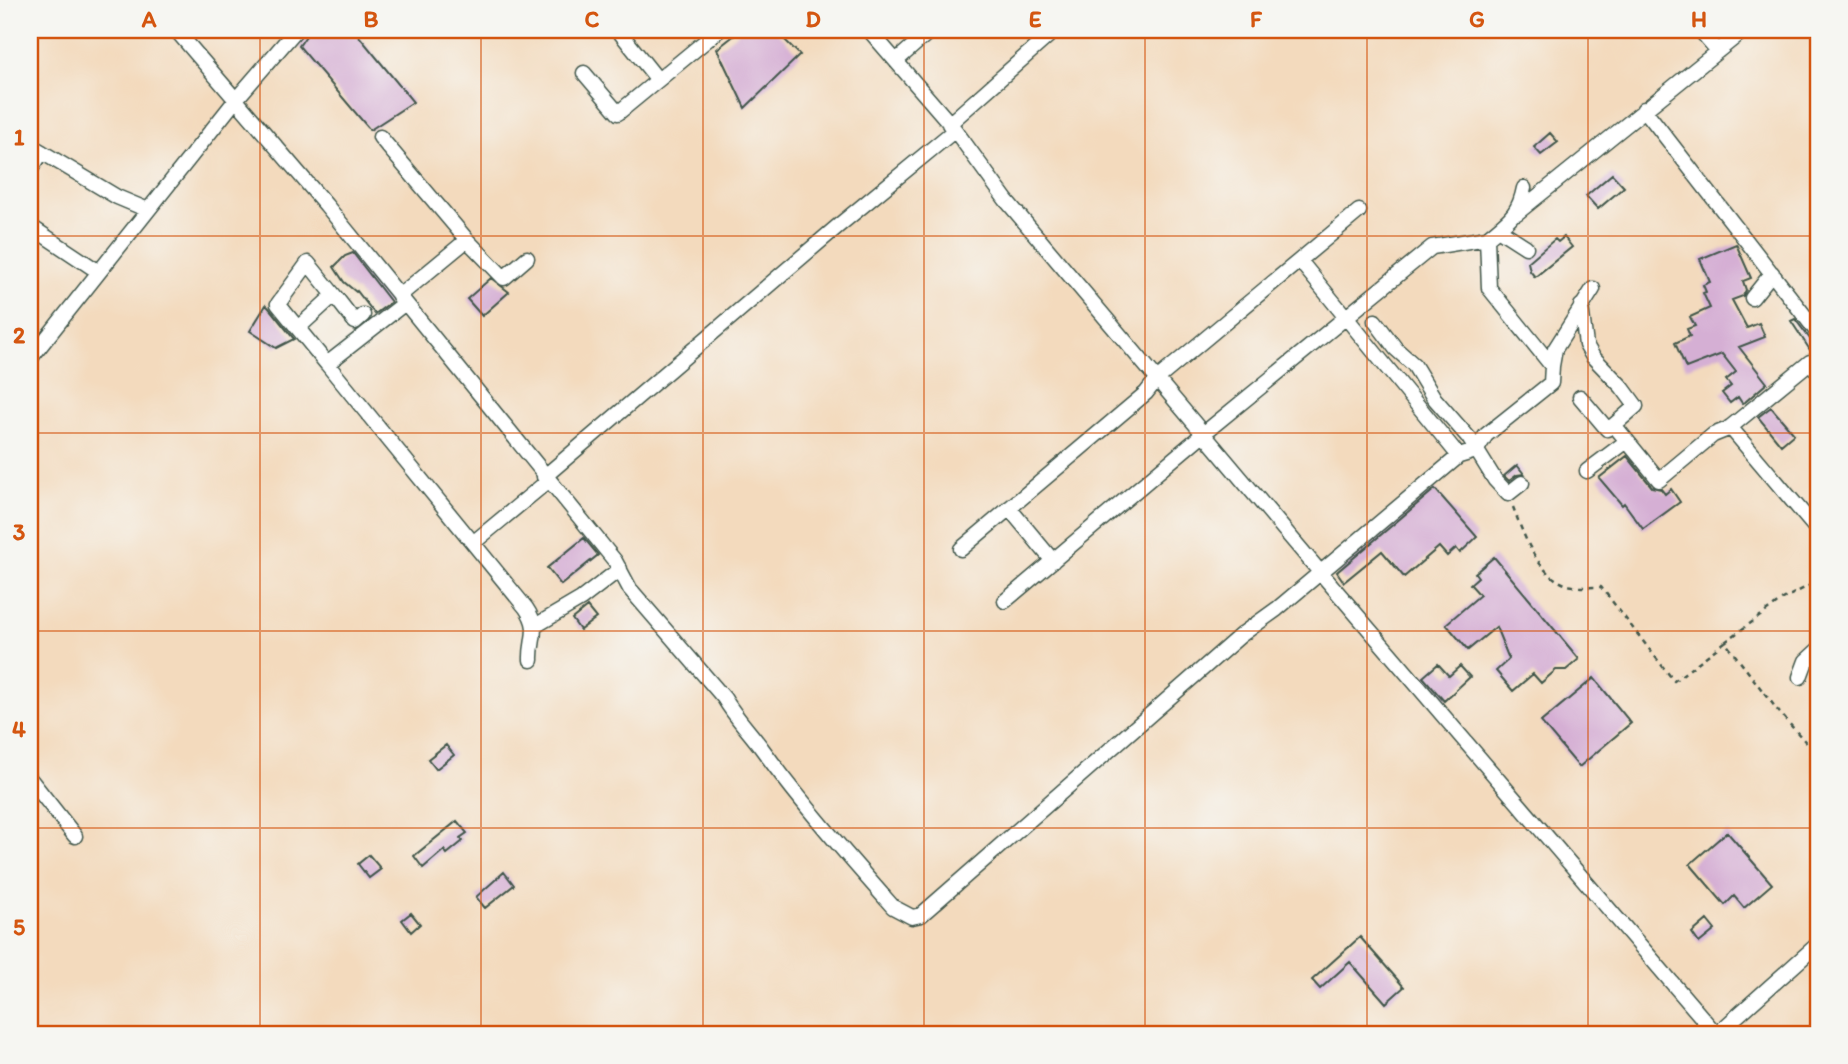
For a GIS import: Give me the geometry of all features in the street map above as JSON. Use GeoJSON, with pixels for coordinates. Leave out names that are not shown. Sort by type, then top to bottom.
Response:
{"type":"FeatureCollection","features":[{"type":"Feature","properties":{"kind":"street"},"geometry":{"type":"LineString","coordinates":[[176,30],[235,101],[258,123],[402,299],[620,569],[630,589],[724,698],[789,786],[893,907],[912,917],[921,915],[1241,635],[1277,609],[1459,456],[1476,451],[1486,435],[1551,383],[1555,349],[1592,289]]}},
{"type":"Feature","properties":{"kind":"street"},"geometry":{"type":"LineString","coordinates":[[30,359],[235,101],[296,30]]}},
{"type":"Feature","properties":{"kind":"street"},"geometry":{"type":"LineString","coordinates":[[618,30],[658,80]]}},
{"type":"Feature","properties":{"kind":"street"},"geometry":{"type":"LineString","coordinates":[[584,72],[618,113],[719,30]]}},
{"type":"Feature","properties":{"kind":"street"},"geometry":{"type":"LineString","coordinates":[[869,30],[952,127],[1006,200],[1203,434],[1716,1034],[1818,944]]}},
{"type":"Feature","properties":{"kind":"street"},"geometry":{"type":"LineString","coordinates":[[896,61],[931,30]]}},
{"type":"Feature","properties":{"kind":"street"},"geometry":{"type":"LineString","coordinates":[[473,543],[952,127],[1055,30]]}},
{"type":"Feature","properties":{"kind":"street"},"geometry":{"type":"LineString","coordinates":[[1700,30],[1718,51]]}},
{"type":"Feature","properties":{"kind":"street"},"geometry":{"type":"LineString","coordinates":[[1005,601],[1203,434],[1432,247],[1493,234],[1744,30]]}},
{"type":"Feature","properties":{"kind":"street"},"geometry":{"type":"LineString","coordinates":[[1644,109],[1818,333]]}},
{"type":"Feature","properties":{"kind":"street"},"geometry":{"type":"LineString","coordinates":[[380,137],[467,240],[504,278],[527,258]]}},
{"type":"Feature","properties":{"kind":"street"},"geometry":{"type":"LineString","coordinates":[[30,170],[36,148],[117,197],[148,210]]}},
{"type":"Feature","properties":{"kind":"street"},"geometry":{"type":"LineString","coordinates":[[1516,214],[1524,188]]}},
{"type":"Feature","properties":{"kind":"street"},"geometry":{"type":"LineString","coordinates":[[961,549],[1146,393],[1157,379],[1359,211]]}},
{"type":"Feature","properties":{"kind":"street"},"geometry":{"type":"LineString","coordinates":[[30,226],[99,272]]}},
{"type":"Feature","properties":{"kind":"street"},"geometry":{"type":"LineString","coordinates":[[1493,234],[1526,247]]}},
{"type":"Feature","properties":{"kind":"street"},"geometry":{"type":"LineString","coordinates":[[1493,234],[1489,288],[1552,366]]}},
{"type":"Feature","properties":{"kind":"street"},"geometry":{"type":"LineString","coordinates":[[327,364],[467,240]]}},
{"type":"Feature","properties":{"kind":"street"},"geometry":{"type":"LineString","coordinates":[[1300,261],[1459,456]]}},
{"type":"Feature","properties":{"kind":"street"},"geometry":{"type":"LineString","coordinates":[[363,315],[355,321],[308,263],[278,304],[526,608],[535,626],[531,660]]}},
{"type":"Feature","properties":{"kind":"street"},"geometry":{"type":"LineString","coordinates":[[1752,298],[1772,273]]}},
{"type":"Feature","properties":{"kind":"street"},"geometry":{"type":"LineString","coordinates":[[298,328],[334,295]]}},
{"type":"Feature","properties":{"kind":"street"},"geometry":{"type":"LineString","coordinates":[[1580,397],[1607,429],[1636,406],[1593,357],[1586,345],[1581,306]]}},
{"type":"Feature","properties":{"kind":"street"},"geometry":{"type":"LineString","coordinates":[[1375,321],[1396,349],[1414,365],[1434,398],[1469,438],[1495,480],[1508,494],[1522,483]]}},
{"type":"Feature","properties":{"kind":"street"},"geometry":{"type":"LineString","coordinates":[[1614,425],[1659,480],[1713,435],[1730,427],[1810,362],[1818,372]]}},
{"type":"Feature","properties":{"kind":"street"},"geometry":{"type":"LineString","coordinates":[[1730,427],[1818,531]]}},
{"type":"Feature","properties":{"kind":"street"},"geometry":{"type":"LineString","coordinates":[[1587,471],[1627,441]]}},
{"type":"Feature","properties":{"kind":"street"},"geometry":{"type":"LineString","coordinates":[[1009,508],[1053,561]]}},
{"type":"Feature","properties":{"kind":"street"},"geometry":{"type":"LineString","coordinates":[[535,626],[581,599],[620,569]]}},
{"type":"Feature","properties":{"kind":"street"},"geometry":{"type":"LineString","coordinates":[[1800,677],[1806,661],[1818,650]]}},
{"type":"Feature","properties":{"kind":"street"},"geometry":{"type":"LineString","coordinates":[[30,779],[75,836]]}},
{"type":"Feature","properties":{"kind":"path"},"geometry":{"type":"LineString","coordinates":[[1508,494],[1530,551],[1542,566],[1567,585],[1601,587],[1674,681],[1783,599],[1818,581]]}},
{"type":"Feature","properties":{"kind":"path"},"geometry":{"type":"LineString","coordinates":[[1725,642],[1779,712],[1818,756]]}},
{"type":"Feature","properties":{"kind":"building"},"geometry":{"type":"Polygon","coordinates":[[[310,30],[354,30],[413,102],[370,130],[299,46],[310,30]]]}},
{"type":"Feature","properties":{"kind":"building"},"geometry":{"type":"Polygon","coordinates":[[[741,30],[775,30],[800,55],[745,108],[717,49],[741,30]]]}},
{"type":"Feature","properties":{"kind":"building"},"geometry":{"type":"Polygon","coordinates":[[[1550,133],[1558,142],[1541,155],[1534,147],[1550,133]]]}},
{"type":"Feature","properties":{"kind":"building"},"geometry":{"type":"Polygon","coordinates":[[[1612,174],[1624,187],[1598,209],[1586,196],[1612,174]]]}},
{"type":"Feature","properties":{"kind":"building"},"geometry":{"type":"Polygon","coordinates":[[[1564,237],[1572,247],[1535,277],[1528,262],[1555,239],[1558,242],[1564,237]]]}},
{"type":"Feature","properties":{"kind":"building"},"geometry":{"type":"Polygon","coordinates":[[[1736,244],[1751,278],[1743,281],[1746,290],[1743,296],[1732,300],[1747,328],[1759,323],[1765,337],[1739,347],[1767,383],[1745,402],[1742,403],[1738,397],[1730,403],[1722,393],[1731,386],[1726,380],[1736,372],[1722,354],[1686,368],[1675,343],[1690,336],[1687,329],[1695,326],[1690,317],[1710,308],[1703,293],[1706,292],[1703,285],[1710,282],[1700,259],[1736,244]]]}},
{"type":"Feature","properties":{"kind":"building"},"geometry":{"type":"Polygon","coordinates":[[[353,253],[391,302],[375,314],[357,291],[344,282],[334,267],[345,256],[353,253]]]}},
{"type":"Feature","properties":{"kind":"building"},"geometry":{"type":"Polygon","coordinates":[[[491,278],[509,292],[482,316],[467,299],[491,278]]]}},
{"type":"Feature","properties":{"kind":"building"},"geometry":{"type":"Polygon","coordinates":[[[266,305],[294,339],[276,348],[250,331],[266,305]]]}},
{"type":"Feature","properties":{"kind":"building"},"geometry":{"type":"Polygon","coordinates":[[[1795,319],[1818,345],[1810,350],[1791,321],[1795,319]]]}},
{"type":"Feature","properties":{"kind":"building"},"geometry":{"type":"Polygon","coordinates":[[[1771,407],[1794,434],[1781,445],[1758,417],[1771,407]]]}},
{"type":"Feature","properties":{"kind":"building"},"geometry":{"type":"Polygon","coordinates":[[[1627,456],[1652,487],[1661,489],[1665,494],[1671,489],[1680,502],[1643,529],[1624,503],[1622,505],[1599,478],[1627,456]]]}},
{"type":"Feature","properties":{"kind":"building"},"geometry":{"type":"Polygon","coordinates":[[[1517,465],[1524,474],[1509,481],[1504,476],[1517,465]]]}},
{"type":"Feature","properties":{"kind":"building"},"geometry":{"type":"Polygon","coordinates":[[[1435,489],[1477,537],[1460,553],[1456,548],[1447,556],[1439,547],[1404,577],[1382,551],[1344,582],[1337,572],[1435,489]]]}},
{"type":"Feature","properties":{"kind":"building"},"geometry":{"type":"Polygon","coordinates":[[[584,538],[598,555],[561,585],[547,568],[584,538]]]}},
{"type":"Feature","properties":{"kind":"building"},"geometry":{"type":"Polygon","coordinates":[[[1494,557],[1579,659],[1566,670],[1556,670],[1541,683],[1533,674],[1513,691],[1496,671],[1509,659],[1496,627],[1468,650],[1446,624],[1480,595],[1470,584],[1478,577],[1475,573],[1494,557]]]}},
{"type":"Feature","properties":{"kind":"building"},"geometry":{"type":"Polygon","coordinates":[[[587,607],[596,618],[580,630],[572,619],[587,607]]]}},
{"type":"Feature","properties":{"kind":"building"},"geometry":{"type":"Polygon","coordinates":[[[1438,664],[1449,676],[1460,666],[1470,677],[1444,701],[1423,677],[1438,664]]]}},
{"type":"Feature","properties":{"kind":"building"},"geometry":{"type":"Polygon","coordinates":[[[1594,678],[1631,723],[1579,767],[1541,722],[1594,678]]]}},
{"type":"Feature","properties":{"kind":"building"},"geometry":{"type":"Polygon","coordinates":[[[446,745],[454,755],[436,769],[428,759],[446,745]]]}},
{"type":"Feature","properties":{"kind":"building"},"geometry":{"type":"Polygon","coordinates":[[[457,821],[467,833],[460,838],[463,841],[447,854],[444,850],[423,868],[414,856],[457,821]]]}},
{"type":"Feature","properties":{"kind":"building"},"geometry":{"type":"Polygon","coordinates":[[[1727,832],[1772,884],[1744,908],[1734,896],[1725,905],[1690,864],[1727,832]]]}},
{"type":"Feature","properties":{"kind":"building"},"geometry":{"type":"Polygon","coordinates":[[[369,855],[381,869],[369,878],[358,864],[369,855]]]}},
{"type":"Feature","properties":{"kind":"building"},"geometry":{"type":"Polygon","coordinates":[[[504,872],[514,885],[485,908],[476,897],[504,872]]]}},
{"type":"Feature","properties":{"kind":"building"},"geometry":{"type":"Polygon","coordinates":[[[411,913],[420,924],[411,932],[402,920],[411,913]]]}},
{"type":"Feature","properties":{"kind":"building"},"geometry":{"type":"Polygon","coordinates":[[[1707,920],[1715,930],[1699,943],[1692,933],[1707,920]]]}},
{"type":"Feature","properties":{"kind":"building"},"geometry":{"type":"Polygon","coordinates":[[[1360,937],[1404,987],[1386,1003],[1350,962],[1320,989],[1312,980],[1360,937]]]}}]}
